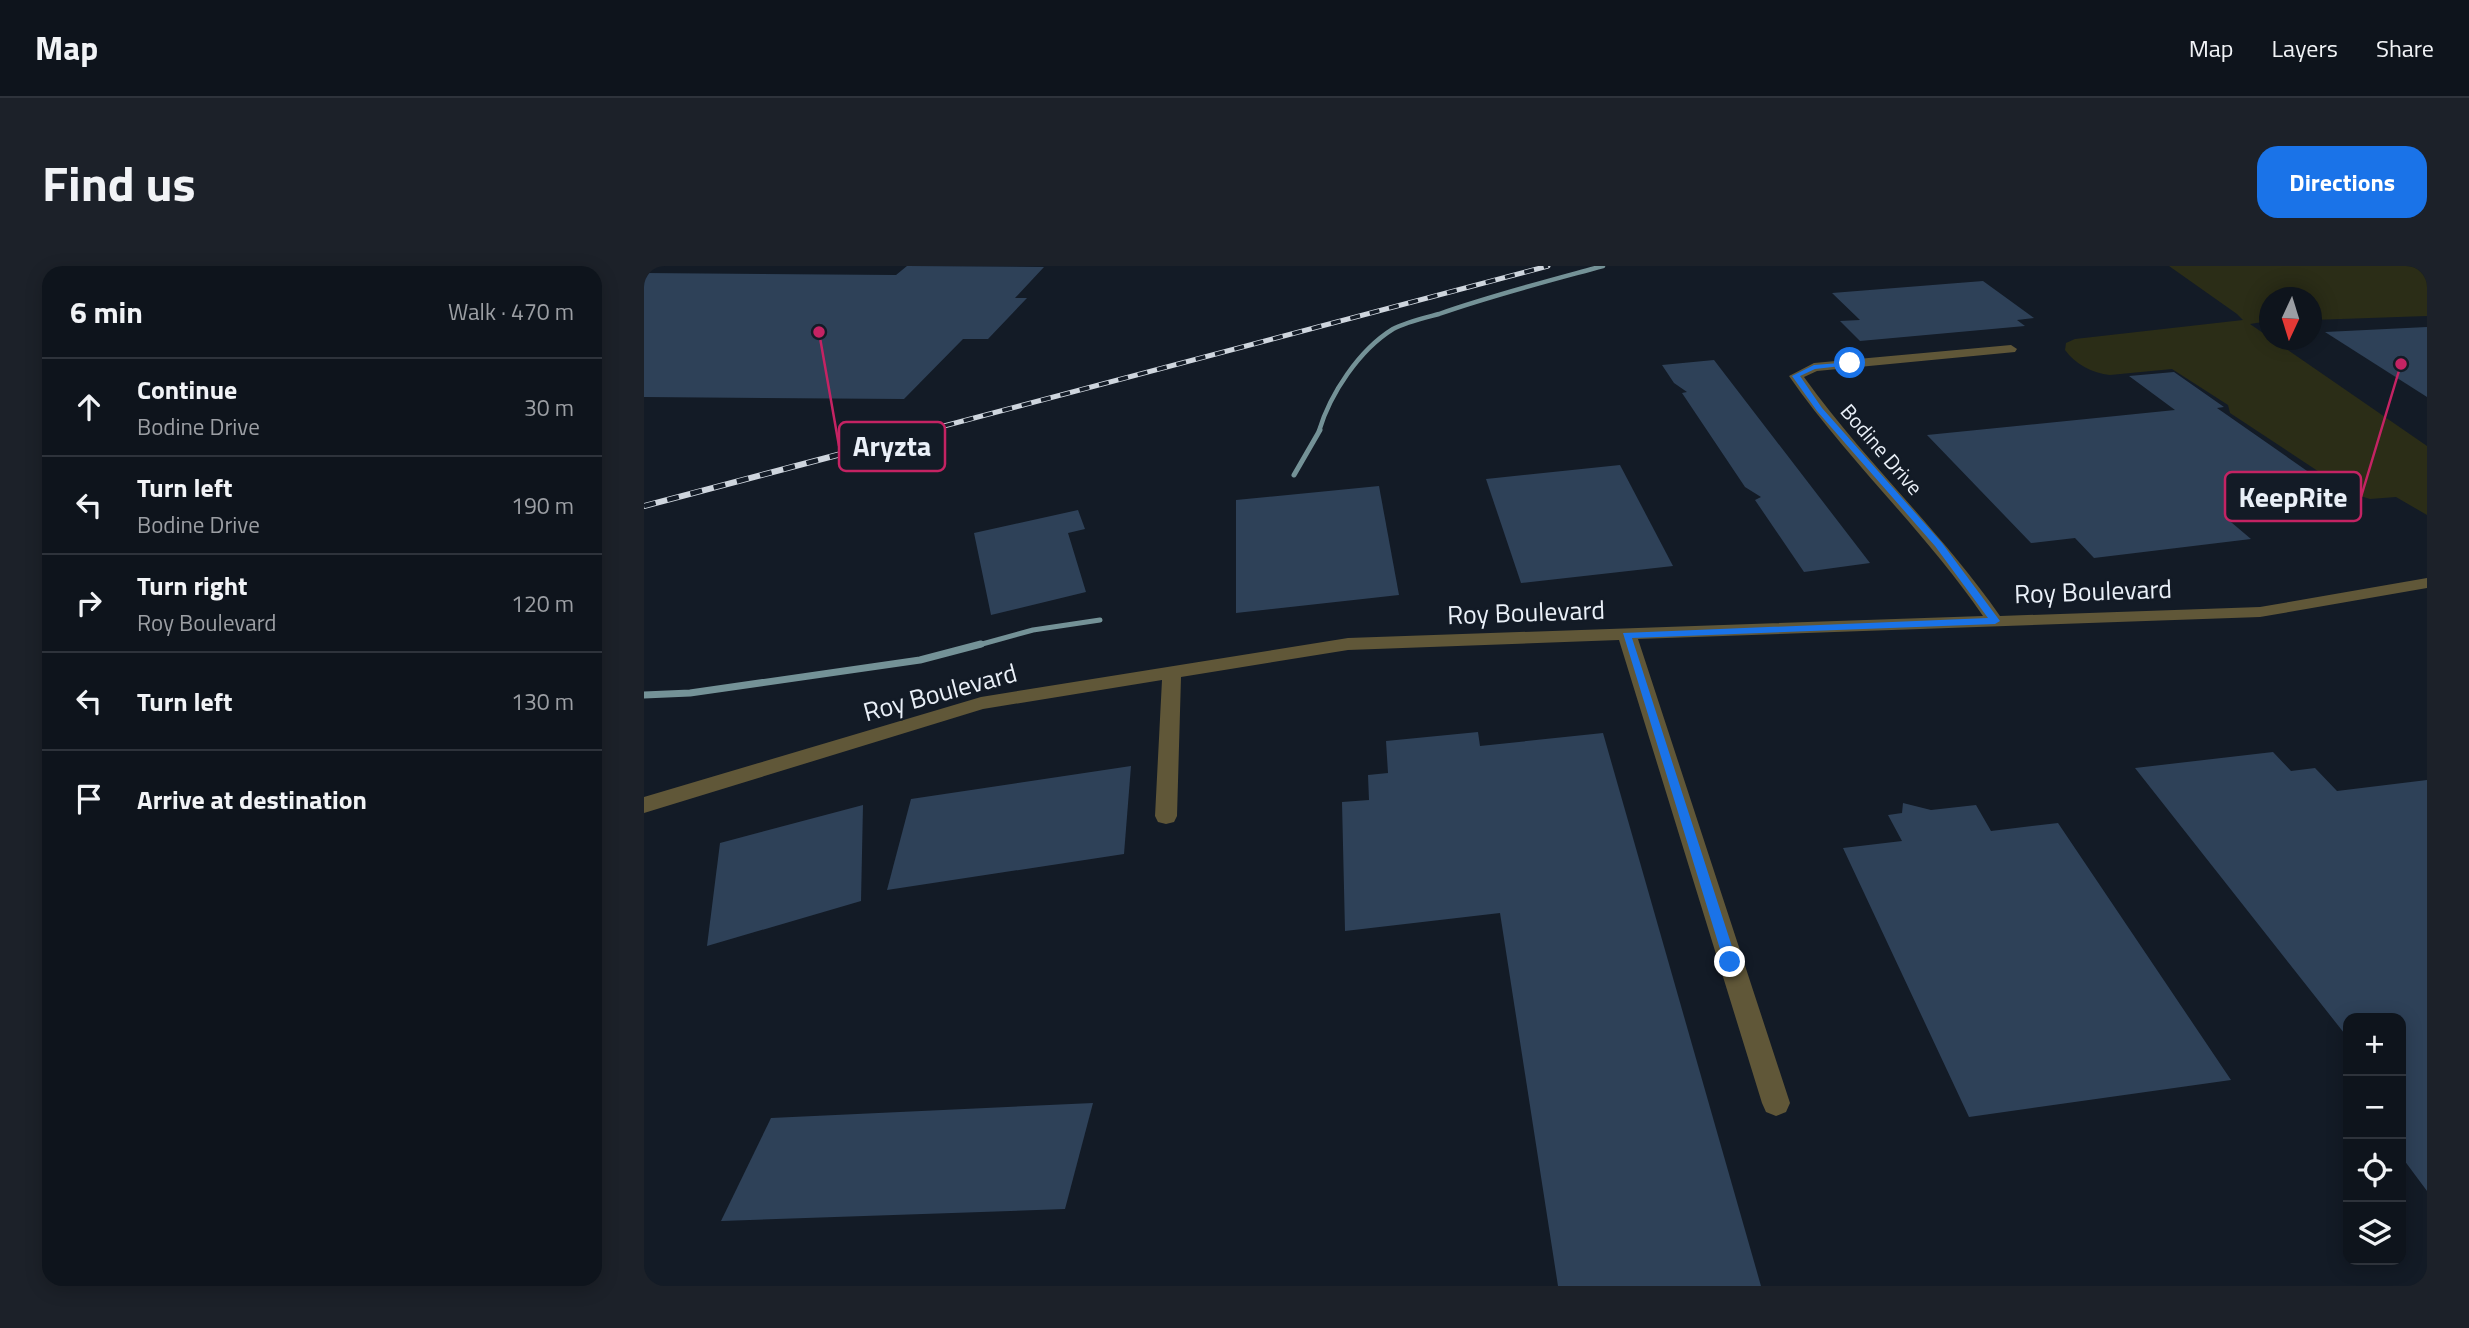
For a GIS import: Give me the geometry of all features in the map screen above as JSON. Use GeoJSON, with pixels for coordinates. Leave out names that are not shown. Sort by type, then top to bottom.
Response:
{"type":"FeatureCollection","features":[{"type":"Feature","properties":{"kind":"street","name":"Bodine Drive"},"geometry":{"type":"LineString","coordinates":[[1995,621],[1955,565],[1819,410],[1796,376],[1814,367],[2011,349]]}},
{"type":"Feature","properties":{"kind":"street","name":"Roy Boulevard"},"geometry":{"type":"LineString","coordinates":[[644,805],[981,703],[1348,644],[2260,612],[2427,583]]}},
{"type":"Feature","properties":{"kind":"street"},"geometry":{"type":"LineString","coordinates":[[1627,635],[1776,1103]]}},
{"type":"Feature","properties":{"kind":"street"},"geometry":{"type":"LineString","coordinates":[[1166,816],[1172,671]]}},
{"type":"Feature","properties":{"kind":"green space"},"geometry":{"type":"Polygon","coordinates":[[[2169,266],[2427,266],[2427,316],[2322,320],[2322,287],[2259,287],[2259,323],[2250,324],[2259,330],[2259,350],[2288,350],[2427,446],[2427,515],[2396,497],[2370,499],[2351,493],[2230,413],[2228,405],[2172,369],[2110,375],[2084,367],[2065,350],[2066,343],[2075,339],[2243,320],[2169,266]]]}},
{"type":"Feature","properties":{"kind":"building"},"geometry":{"type":"Polygon","coordinates":[[[907,266],[1044,267],[1015,298],[1027,298],[988,339],[963,339],[904,399],[644,397],[644,273],[896,275],[907,266]]]}},
{"type":"Feature","properties":{"kind":"building"},"geometry":{"type":"Polygon","coordinates":[[[1983,281],[2034,318],[2017,320],[2025,326],[1860,341],[1840,321],[1860,320],[1832,293],[1983,281]]]}},
{"type":"Feature","properties":{"kind":"building"},"geometry":{"type":"Polygon","coordinates":[[[2427,327],[2427,397],[2325,332],[2427,327]]]}},
{"type":"Feature","properties":{"kind":"building"},"geometry":{"type":"Polygon","coordinates":[[[1714,360],[1870,563],[1804,572],[1755,500],[1761,497],[1745,487],[1682,393],[1687,392],[1674,383],[1662,365],[1714,360]]]}},
{"type":"Feature","properties":{"kind":"building"},"geometry":{"type":"Polygon","coordinates":[[[2174,372],[2224,407],[2217,408],[2353,503],[2225,517],[2251,539],[2094,558],[2075,538],[2031,543],[1927,435],[2175,410],[2129,376],[2174,372]]]}},
{"type":"Feature","properties":{"kind":"building"},"geometry":{"type":"Polygon","coordinates":[[[1620,465],[1673,566],[1521,583],[1486,479],[1620,465]]]}},
{"type":"Feature","properties":{"kind":"building"},"geometry":{"type":"Polygon","coordinates":[[[1379,486],[1399,595],[1236,613],[1236,500],[1379,486]]]}},
{"type":"Feature","properties":{"kind":"building"},"geometry":{"type":"Polygon","coordinates":[[[1078,510],[1085,529],[1068,533],[1086,592],[991,615],[974,533],[1078,510]]]}},
{"type":"Feature","properties":{"kind":"building"},"geometry":{"type":"Polygon","coordinates":[[[1478,732],[1480,746],[1603,733],[1761,1286],[1558,1286],[1500,913],[1345,931],[1342,802],[1369,800],[1368,775],[1388,773],[1386,741],[1478,732]]]}},
{"type":"Feature","properties":{"kind":"building"},"geometry":{"type":"Polygon","coordinates":[[[2273,752],[2291,771],[2315,768],[2337,791],[2427,780],[2427,1191],[2406,1163],[2406,1013],[2343,1013],[2343,1032],[2135,768],[2273,752]]]}},
{"type":"Feature","properties":{"kind":"building"},"geometry":{"type":"Polygon","coordinates":[[[1131,766],[1124,854],[887,890],[911,799],[1131,766]]]}},
{"type":"Feature","properties":{"kind":"building"},"geometry":{"type":"Polygon","coordinates":[[[1903,803],[1931,810],[1976,805],[1991,831],[2058,823],[2231,1080],[1969,1117],[1843,848],[1902,841],[1888,815],[1902,813],[1903,803]]]}},
{"type":"Feature","properties":{"kind":"building"},"geometry":{"type":"Polygon","coordinates":[[[863,805],[861,901],[707,946],[720,843],[863,805]]]}},
{"type":"Feature","properties":{"kind":"building"},"geometry":{"type":"Polygon","coordinates":[[[1093,1103],[1065,1209],[721,1221],[771,1118],[1093,1103]]]}},
{"type":"Feature","properties":{"kind":"waterway"},"geometry":{"type":"LineString","coordinates":[[1319,431],[1330,402],[1347,374],[1369,349],[1393,329],[1500,294],[1603,266]]}},
{"type":"Feature","properties":{"kind":"waterway"},"geometry":{"type":"LineString","coordinates":[[1294,475],[1320,430]]}},
{"type":"Feature","properties":{"kind":"waterway"},"geometry":{"type":"LineString","coordinates":[[975,646],[1033,630],[1100,620]]}},
{"type":"Feature","properties":{"kind":"waterway"},"geometry":{"type":"LineString","coordinates":[[644,695],[690,693],[920,660],[981,644]]}},
{"type":"Feature","properties":{"kind":"railway"},"geometry":{"type":"LineString","coordinates":[[925,431],[1548,266]]}},
{"type":"Feature","properties":{"kind":"railway"},"geometry":{"type":"LineString","coordinates":[[644,506],[932,430]]}},
{"type":"Feature","properties":{"kind":"place","name":"Aryzta"},"geometry":{"type":"Point","coordinates":[819,332]}},
{"type":"Feature","properties":{"kind":"place","name":"KeepRite"},"geometry":{"type":"Point","coordinates":[2401,364]}},
{"type":"Feature","properties":{"kind":"route"},"geometry":{"type":"LineString","coordinates":[[1730,962],[1627,635],[1995,621],[1963,575],[1819,410],[1796,376],[1814,367],[1850,363]]}}]}
